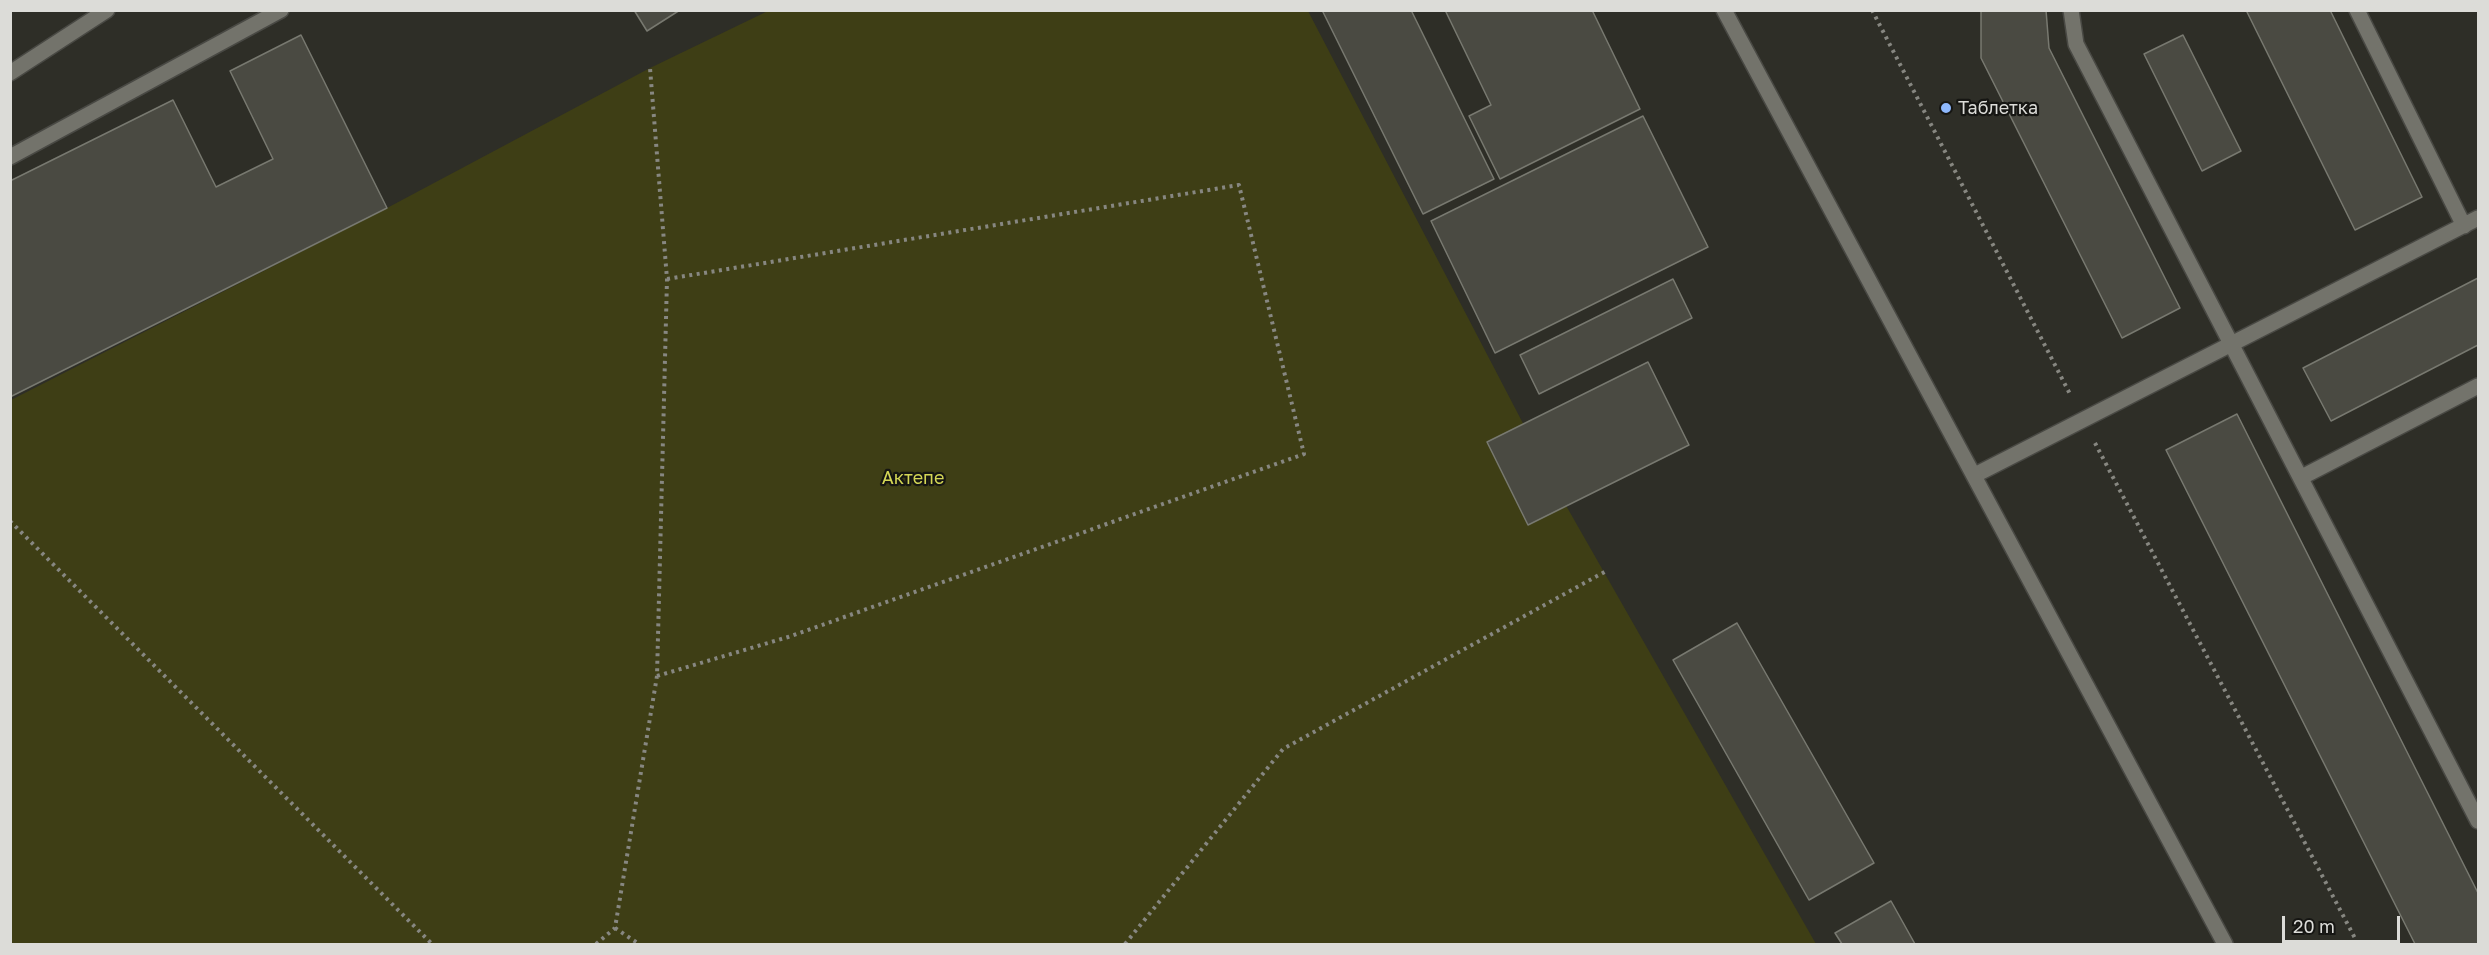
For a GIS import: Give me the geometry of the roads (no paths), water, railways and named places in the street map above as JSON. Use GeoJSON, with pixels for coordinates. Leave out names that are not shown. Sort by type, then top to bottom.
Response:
{"type":"FeatureCollection","features":[{"type":"Feature","properties":{"kind":"street"},"geometry":{"type":"LineString","coordinates":[[10,73],[108,10]]}},
{"type":"Feature","properties":{"kind":"street"},"geometry":{"type":"LineString","coordinates":[[10,157],[281,10]]}},
{"type":"Feature","properties":{"kind":"street"},"geometry":{"type":"LineString","coordinates":[[1724,10],[2225,945]]}},
{"type":"Feature","properties":{"kind":"street"},"geometry":{"type":"LineString","coordinates":[[2071,10],[2076,44],[2233,343],[2478,821]]}},
{"type":"Feature","properties":{"kind":"street"},"geometry":{"type":"LineString","coordinates":[[2357,10],[2464,225]]}},
{"type":"Feature","properties":{"kind":"street"},"geometry":{"type":"LineString","coordinates":[[1975,475],[2478,218]]}},
{"type":"Feature","properties":{"kind":"street"},"geometry":{"type":"LineString","coordinates":[[2302,477],[2478,386]]}},
{"type":"Feature","properties":{"kind":"place","name":"Таблетка"},"geometry":{"type":"Point","coordinates":[1946,108]}},
{"type":"Feature","properties":{"kind":"park label","name":"Актепе"},"geometry":{"type":"Point","coordinates":[913,478]}}]}
